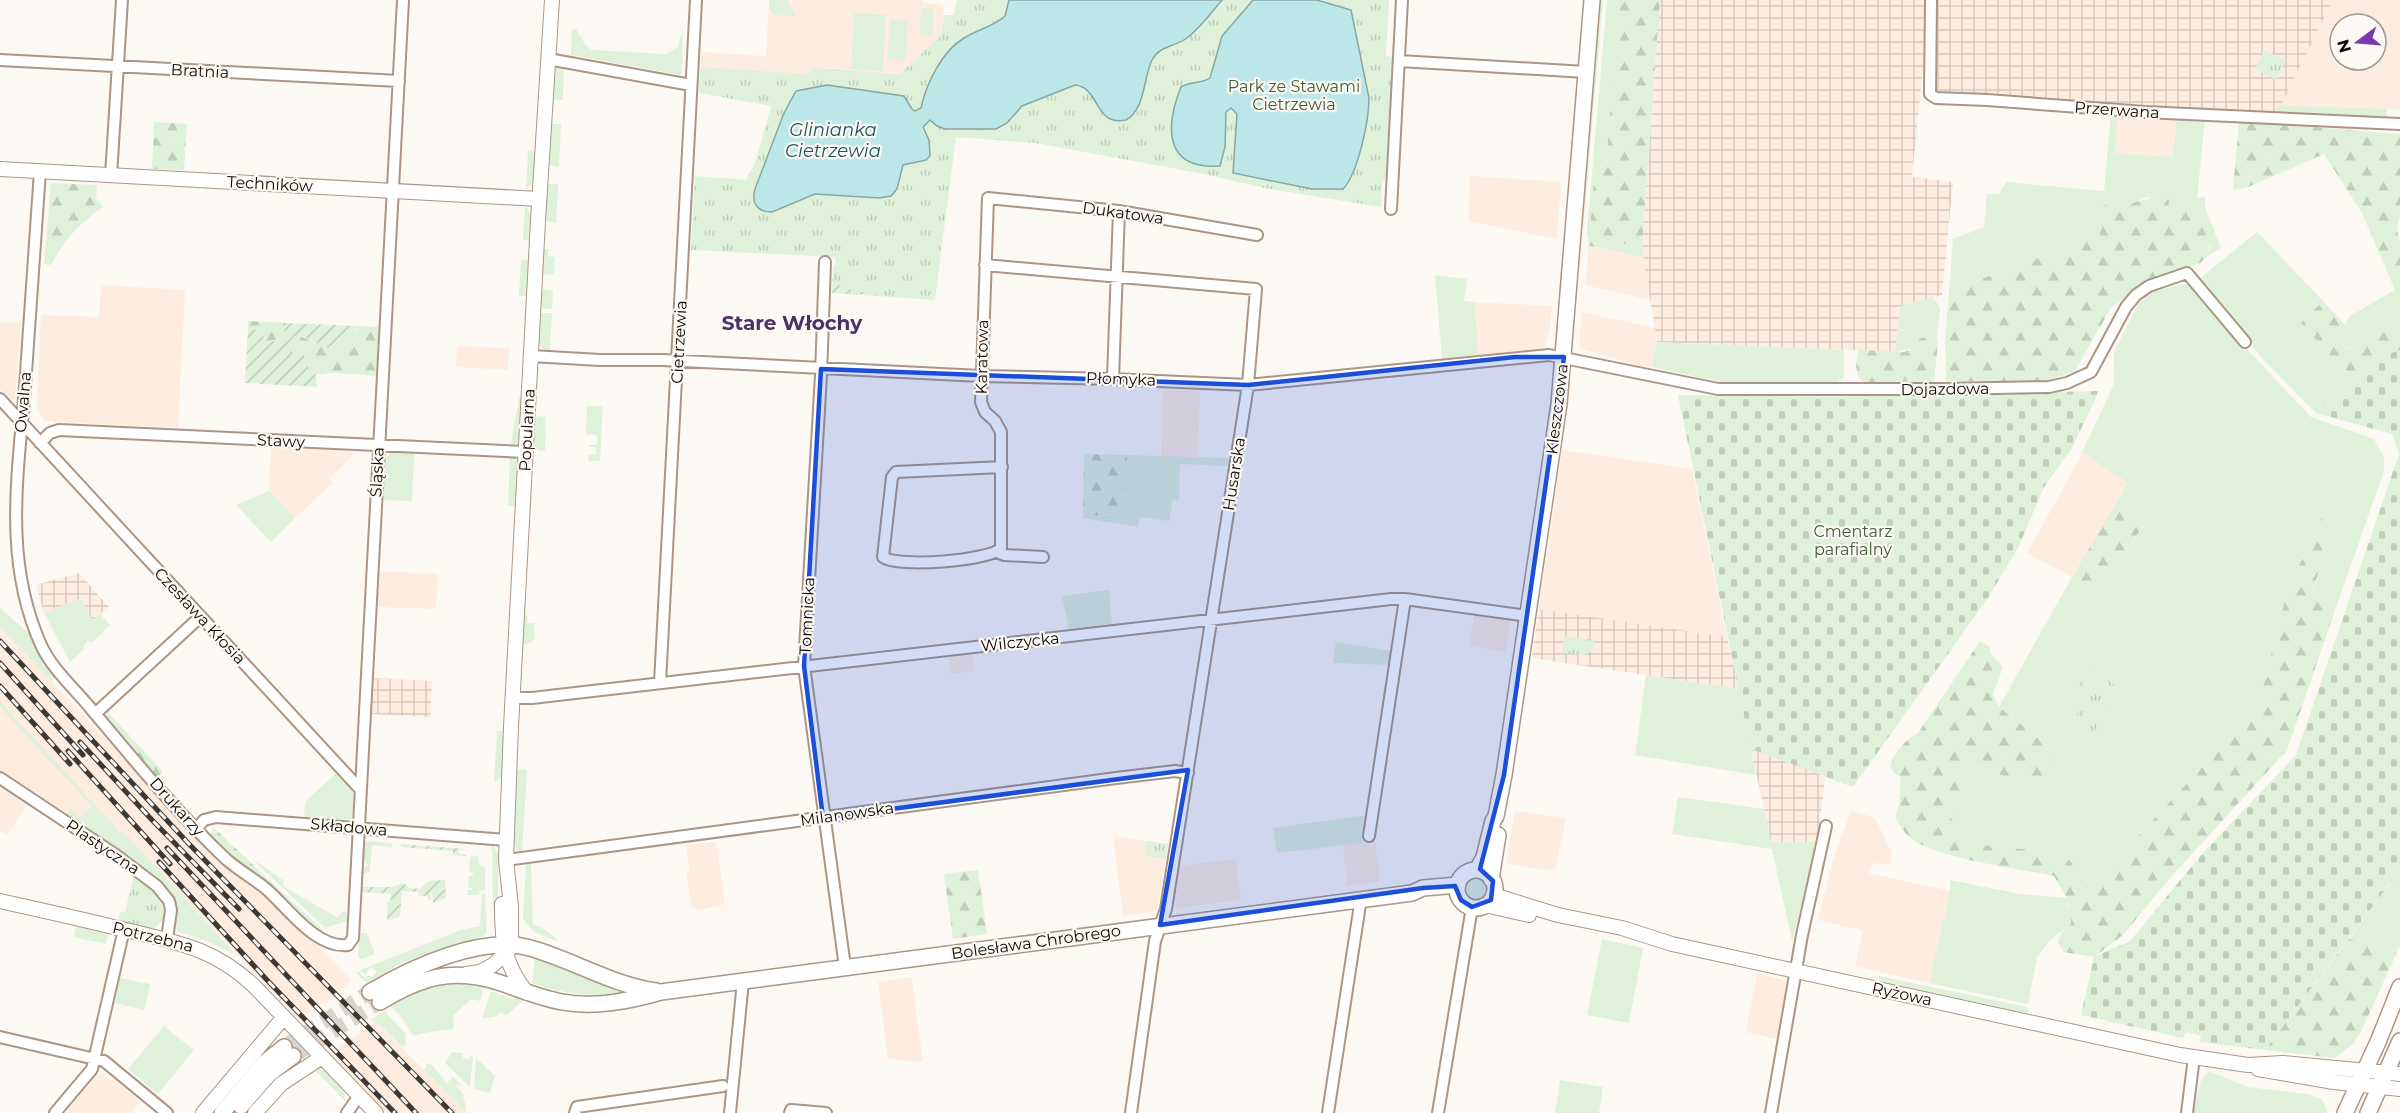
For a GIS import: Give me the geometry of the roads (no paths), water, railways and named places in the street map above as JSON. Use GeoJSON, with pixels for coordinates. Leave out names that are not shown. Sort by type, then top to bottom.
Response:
{"type":"FeatureCollection","features":[{"type":"Feature","properties":{"kind":"main road","name":"Kleszczowa"},"geometry":{"type":"LineString","coordinates":[[1477,870],[1484,857],[1496,816],[1556,426],[1564,357],[1592,0]]}},
{"type":"Feature","properties":{"kind":"main road","name":"Kleszczowa"},"geometry":{"type":"LineString","coordinates":[[1474,898],[1494,886],[1491,879],[1499,827],[1496,816]]}},
{"type":"Feature","properties":{"kind":"main road"},"geometry":{"type":"LineString","coordinates":[[1474,898],[1465,874],[1477,870],[1485,873],[1491,879]]}},
{"type":"Feature","properties":{"kind":"main road","name":"Bolesława Chrobrego"},"geometry":{"type":"LineString","coordinates":[[661,992],[624,984],[528,947],[464,952],[415,968],[375,997],[442,975],[465,975],[487,979],[562,1002],[589,1004],[633,1000],[661,992],[1361,898],[1412,893],[1418,896],[1474,898]]}},
{"type":"Feature","properties":{"kind":"main road"},"geometry":{"type":"LineString","coordinates":[[2345,1113],[2400,987]]}},
{"type":"Feature","properties":{"kind":"main road"},"geometry":{"type":"LineString","coordinates":[[2368,1113],[2379,1088],[2393,1074],[2400,1041]]}},
{"type":"Feature","properties":{"kind":"main road"},"geometry":{"type":"LineString","coordinates":[[222,1113],[251,1077],[289,1052],[235,1113]]}},
{"type":"Feature","properties":{"kind":"street"},"geometry":{"type":"LineString","coordinates":[[111,176],[122,0]]}},
{"type":"Feature","properties":{"kind":"street","name":"Śląska"},"geometry":{"type":"LineString","coordinates":[[351,944],[403,0]]}},
{"type":"Feature","properties":{"kind":"street","name":"Popularna"},"geometry":{"type":"LineString","coordinates":[[527,993],[512,971],[506,948],[502,883],[506,860],[512,698],[552,0]]}},
{"type":"Feature","properties":{"kind":"street","name":"Cietrzewia"},"geometry":{"type":"LineString","coordinates":[[660,683],[696,0]]}},
{"type":"Feature","properties":{"kind":"street"},"geometry":{"type":"LineString","coordinates":[[1390,209],[1402,0]]}},
{"type":"Feature","properties":{"kind":"street","name":"Przerwana"},"geometry":{"type":"LineString","coordinates":[[1931,0],[1930,94],[1936,98],[2145,112],[2397,124]]}},
{"type":"Feature","properties":{"kind":"street"},"geometry":{"type":"LineString","coordinates":[[549,58],[691,85]]}},
{"type":"Feature","properties":{"kind":"street","name":"Bratnia"},"geometry":{"type":"LineString","coordinates":[[0,60],[399,81]]}},
{"type":"Feature","properties":{"kind":"street"},"geometry":{"type":"LineString","coordinates":[[1399,62],[1586,72]]}},
{"type":"Feature","properties":{"kind":"street","name":"Techników"},"geometry":{"type":"LineString","coordinates":[[0,169],[539,199]]}},
{"type":"Feature","properties":{"kind":"street","name":"Owalna"},"geometry":{"type":"LineString","coordinates":[[35,630],[17,558],[16,541],[21,422],[40,171]]}},
{"type":"Feature","properties":{"kind":"street","name":"Dukatowa"},"geometry":{"type":"LineString","coordinates":[[988,198],[1119,211],[1257,235]]}},
{"type":"Feature","properties":{"kind":"street","name":"Karatowa"},"geometry":{"type":"LineString","coordinates":[[988,198],[981,376],[983,408],[1001,432],[999,548]]}},
{"type":"Feature","properties":{"kind":"street"},"geometry":{"type":"LineString","coordinates":[[1113,379],[1119,211]]}},
{"type":"Feature","properties":{"kind":"street","name":"Tomnicka"},"geometry":{"type":"LineString","coordinates":[[825,262],[804,666],[844,967]]}},
{"type":"Feature","properties":{"kind":"street","name":"Husarska"},"geometry":{"type":"LineString","coordinates":[[985,265],[1256,289],[1248,385],[1166,909],[1155,941],[1131,1113]]}},
{"type":"Feature","properties":{"kind":"street","name":"Dojazdowa"},"geometry":{"type":"LineString","coordinates":[[1564,357],[1694,386],[1718,389],[2049,387],[2067,383],[2091,372],[2136,295],[2149,286],[2187,273],[2245,342]]}},
{"type":"Feature","properties":{"kind":"street","name":"Płomyka"},"geometry":{"type":"LineString","coordinates":[[531,356],[1248,385],[1515,357],[1542,355],[1564,357]]}},
{"type":"Feature","properties":{"kind":"street","name":"Czesława Kłosia"},"geometry":{"type":"LineString","coordinates":[[0,399],[360,789]]}},
{"type":"Feature","properties":{"kind":"street","name":"Stawy"},"geometry":{"type":"LineString","coordinates":[[40,443],[59,430],[526,452]]}},
{"type":"Feature","properties":{"kind":"street"},"geometry":{"type":"LineString","coordinates":[[1002,467],[897,472],[892,477],[882,554],[892,562],[941,561],[999,548],[1004,555],[1043,557]]}},
{"type":"Feature","properties":{"kind":"street","name":"Wilczycka"},"geometry":{"type":"LineString","coordinates":[[512,698],[660,683],[1390,598],[1528,616]]}},
{"type":"Feature","properties":{"kind":"street"},"geometry":{"type":"LineString","coordinates":[[1369,836],[1405,599]]}},
{"type":"Feature","properties":{"kind":"street"},"geometry":{"type":"LineString","coordinates":[[95,714],[200,616]]}},
{"type":"Feature","properties":{"kind":"street","name":"Drukarzy"},"geometry":{"type":"LineString","coordinates":[[35,630],[48,658],[95,714],[233,865],[263,887],[315,935],[332,944],[345,946],[351,944]]}},
{"type":"Feature","properties":{"kind":"street","name":"Milanowska"},"geometry":{"type":"LineString","coordinates":[[506,860],[1116,778],[1176,771],[1188,773]]}},
{"type":"Feature","properties":{"kind":"street","name":"Plastyczna"},"geometry":{"type":"LineString","coordinates":[[0,778],[153,882],[164,894],[171,910],[167,939]]}},
{"type":"Feature","properties":{"kind":"street","name":"Składowa"},"geometry":{"type":"LineString","coordinates":[[197,828],[204,820],[216,817],[506,840]]}},
{"type":"Feature","properties":{"kind":"street"},"geometry":{"type":"LineString","coordinates":[[1771,1113],[1796,971],[1826,826]]}},
{"type":"Feature","properties":{"kind":"street"},"geometry":{"type":"LineString","coordinates":[[1328,1113],[1361,898]]}},
{"type":"Feature","properties":{"kind":"street"},"geometry":{"type":"LineString","coordinates":[[1438,1113],[1474,898]]}},
{"type":"Feature","properties":{"kind":"street","name":"Ryżowa"},"geometry":{"type":"LineString","coordinates":[[1474,898],[1542,917],[1558,915],[1622,928],[1672,944],[2194,1057],[2248,1065],[2283,1064],[2393,1074]]}},
{"type":"Feature","properties":{"kind":"street","name":"Potrzebna"},"geometry":{"type":"LineString","coordinates":[[0,901],[167,939],[204,951],[227,963],[247,979],[376,1113]]}},
{"type":"Feature","properties":{"kind":"street"},"geometry":{"type":"LineString","coordinates":[[56,1113],[92,1069],[124,929]]}},
{"type":"Feature","properties":{"kind":"street"},"geometry":{"type":"LineString","coordinates":[[465,975],[488,968],[506,948]]}},
{"type":"Feature","properties":{"kind":"street"},"geometry":{"type":"LineString","coordinates":[[730,1113],[743,981]]}},
{"type":"Feature","properties":{"kind":"street"},"geometry":{"type":"LineString","coordinates":[[202,1113],[284,1017]]}},
{"type":"Feature","properties":{"kind":"street"},"geometry":{"type":"LineString","coordinates":[[0,1037],[104,1061],[167,1113]]}},
{"type":"Feature","properties":{"kind":"street"},"geometry":{"type":"LineString","coordinates":[[255,1113],[281,1084],[322,1057]]}},
{"type":"Feature","properties":{"kind":"street"},"geometry":{"type":"LineString","coordinates":[[2187,1113],[2194,1057]]}},
{"type":"Feature","properties":{"kind":"street","name":"Ryżowa"},"geometry":{"type":"LineString","coordinates":[[2248,1065],[2261,1070],[2379,1088],[2400,1089]]}},
{"type":"Feature","properties":{"kind":"street"},"geometry":{"type":"LineString","coordinates":[[575,1113],[577,1107],[723,1086]]}},
{"type":"Feature","properties":{"kind":"street"},"geometry":{"type":"LineString","coordinates":[[347,1113],[359,1096]]}},
{"type":"Feature","properties":{"kind":"street"},"geometry":{"type":"LineString","coordinates":[[790,1113],[791,1110],[826,1113]]}},
{"type":"Feature","properties":{"kind":"water","name":"Glinianka Cietrzewia"},"geometry":{"type":"Polygon","coordinates":[[[1009,0],[1222,0],[1187,38],[1155,55],[1149,67],[1141,100],[1126,120],[1116,121],[1108,118],[1102,113],[1089,92],[1075,85],[1022,106],[1007,123],[996,129],[945,129],[930,120],[923,127],[929,140],[930,156],[926,160],[903,165],[897,189],[891,196],[879,198],[815,194],[772,212],[756,206],[755,189],[784,113],[796,91],[827,85],[904,96],[915,111],[921,108],[931,79],[949,51],[964,38],[996,23],[1005,16],[1009,0]]]}},
{"type":"Feature","properties":{"kind":"water"},"geometry":{"type":"Polygon","coordinates":[[[1253,0],[1317,0],[1351,10],[1369,98],[1362,146],[1353,172],[1343,189],[1312,189],[1233,173],[1237,114],[1231,108],[1226,112],[1225,147],[1220,166],[1188,161],[1179,153],[1174,143],[1172,117],[1181,87],[1210,78],[1222,36],[1253,0]]]}},
{"type":"Feature","properties":{"kind":"tunnel"},"geometry":{"type":"LineString","coordinates":[[284,1047],[370,992]]}},
{"type":"Feature","properties":{"kind":"tunnel"},"geometry":{"type":"LineString","coordinates":[[293,1056],[380,1002]]}},
{"type":"Feature","properties":{"kind":"railway"},"geometry":{"type":"LineString","coordinates":[[0,641],[189,844],[452,1113]]}},
{"type":"Feature","properties":{"kind":"railway"},"geometry":{"type":"LineString","coordinates":[[0,663],[83,755]]}},
{"type":"Feature","properties":{"kind":"railway"},"geometry":{"type":"LineString","coordinates":[[0,686],[70,764]]}},
{"type":"Feature","properties":{"kind":"railway"},"geometry":{"type":"LineString","coordinates":[[80,742],[239,909]]}},
{"type":"Feature","properties":{"kind":"railway"},"geometry":{"type":"LineString","coordinates":[[68,751],[170,864]]}},
{"type":"Feature","properties":{"kind":"railway"},"geometry":{"type":"LineString","coordinates":[[167,848],[416,1113]]}},
{"type":"Feature","properties":{"kind":"railway"},"geometry":{"type":"LineString","coordinates":[[159,862],[267,980],[395,1113]]}},
{"type":"Feature","properties":{"kind":"district","name":"Stare Włochy"},"geometry":{"type":"Point","coordinates":[792,323]}},
{"type":"Feature","properties":{"kind":"park label","name":"Park ze Stawami Cietrzewia"},"geometry":{"type":"Point","coordinates":[1294,95]}},
{"type":"Feature","properties":{"kind":"park label","name":"Cmentarz parafialny"},"geometry":{"type":"Point","coordinates":[1853,540]}}]}
